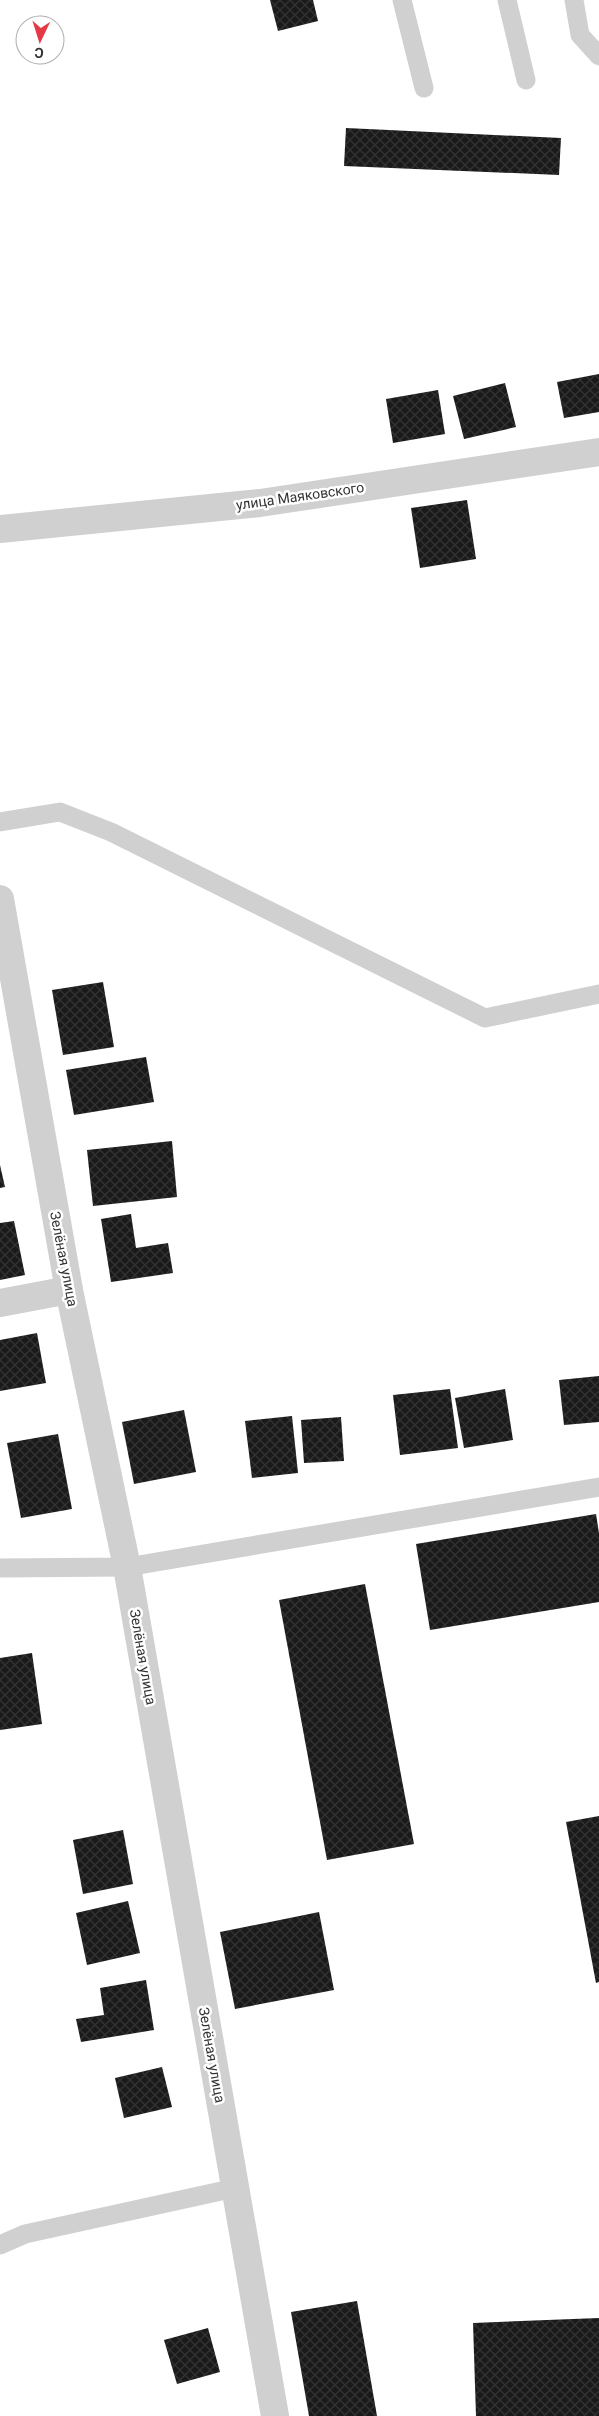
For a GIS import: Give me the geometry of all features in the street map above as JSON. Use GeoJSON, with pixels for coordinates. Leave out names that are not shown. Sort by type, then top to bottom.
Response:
{"type":"FeatureCollection","features":[{"type":"Feature","properties":{"kind":"street","name":"улица Маяковского"},"geometry":{"type":"LineString","coordinates":[[0,530],[260,503],[599,452]]}},
{"type":"Feature","properties":{"kind":"street","name":"Зелёная улица"},"geometry":{"type":"LineString","coordinates":[[0,899],[69,1290],[127,1567],[275,2416]]}},
{"type":"Feature","properties":{"kind":"street"},"geometry":{"type":"LineString","coordinates":[[0,1303],[69,1290]]}},
{"type":"Feature","properties":{"kind":"lane"},"geometry":{"type":"LineString","coordinates":[[402,0],[424,88]]}},
{"type":"Feature","properties":{"kind":"lane"},"geometry":{"type":"LineString","coordinates":[[507,0],[526,80]]}},
{"type":"Feature","properties":{"kind":"lane"},"geometry":{"type":"LineString","coordinates":[[574,0],[580,36],[599,56]]}},
{"type":"Feature","properties":{"kind":"lane"},"geometry":{"type":"LineString","coordinates":[[0,822],[60,812],[111,832],[485,1018],[599,994]]}},
{"type":"Feature","properties":{"kind":"lane"},"geometry":{"type":"LineString","coordinates":[[0,1568],[127,1567],[599,1487]]}},
{"type":"Feature","properties":{"kind":"lane"},"geometry":{"type":"LineString","coordinates":[[0,2245],[25,2234],[235,2188]]}},
{"type":"Feature","properties":{"kind":"building"},"geometry":{"type":"Polygon","coordinates":[[[270,0],[313,0],[318,21],[278,31],[270,0]]]}},
{"type":"Feature","properties":{"kind":"building"},"geometry":{"type":"Polygon","coordinates":[[[346,128],[561,138],[559,175],[344,166],[346,128]]]}},
{"type":"Feature","properties":{"kind":"building"},"geometry":{"type":"Polygon","coordinates":[[[599,374],[599,412],[564,418],[557,382],[599,374]]]}},
{"type":"Feature","properties":{"kind":"building"},"geometry":{"type":"Polygon","coordinates":[[[505,383],[516,427],[464,439],[453,396],[505,383]]]}},
{"type":"Feature","properties":{"kind":"building"},"geometry":{"type":"Polygon","coordinates":[[[438,390],[445,434],[393,443],[386,399],[438,390]]]}},
{"type":"Feature","properties":{"kind":"building"},"geometry":{"type":"Polygon","coordinates":[[[467,500],[476,559],[420,568],[411,508],[467,500]]]}},
{"type":"Feature","properties":{"kind":"building"},"geometry":{"type":"Polygon","coordinates":[[[103,982],[114,1047],[63,1055],[52,990],[103,982]]]}},
{"type":"Feature","properties":{"kind":"building"},"geometry":{"type":"Polygon","coordinates":[[[146,1057],[154,1102],[74,1115],[66,1070],[146,1057]]]}},
{"type":"Feature","properties":{"kind":"building"},"geometry":{"type":"Polygon","coordinates":[[[172,1141],[177,1197],[93,1206],[87,1150],[172,1141]]]}},
{"type":"Feature","properties":{"kind":"building"},"geometry":{"type":"Polygon","coordinates":[[[0,1165],[5,1187],[0,1188],[0,1165]]]}},
{"type":"Feature","properties":{"kind":"building"},"geometry":{"type":"Polygon","coordinates":[[[131,1214],[136,1248],[168,1243],[173,1273],[111,1282],[101,1219],[131,1214]]]}},
{"type":"Feature","properties":{"kind":"building"},"geometry":{"type":"Polygon","coordinates":[[[14,1221],[25,1275],[0,1280],[0,1223],[14,1221]]]}},
{"type":"Feature","properties":{"kind":"building"},"geometry":{"type":"Polygon","coordinates":[[[37,1333],[46,1383],[0,1391],[0,1340],[37,1333]]]}},
{"type":"Feature","properties":{"kind":"building"},"geometry":{"type":"Polygon","coordinates":[[[599,1376],[599,1422],[564,1425],[559,1380],[599,1376]]]}},
{"type":"Feature","properties":{"kind":"building"},"geometry":{"type":"Polygon","coordinates":[[[450,1389],[458,1448],[400,1455],[393,1395],[450,1389]]]}},
{"type":"Feature","properties":{"kind":"building"},"geometry":{"type":"Polygon","coordinates":[[[505,1389],[513,1440],[464,1448],[455,1398],[505,1389]]]}},
{"type":"Feature","properties":{"kind":"building"},"geometry":{"type":"Polygon","coordinates":[[[184,1410],[196,1472],[134,1484],[122,1422],[184,1410]]]}},
{"type":"Feature","properties":{"kind":"building"},"geometry":{"type":"Polygon","coordinates":[[[292,1416],[298,1473],[252,1478],[245,1421],[292,1416]]]}},
{"type":"Feature","properties":{"kind":"building"},"geometry":{"type":"Polygon","coordinates":[[[341,1417],[344,1461],[304,1463],[301,1420],[341,1417]]]}},
{"type":"Feature","properties":{"kind":"building"},"geometry":{"type":"Polygon","coordinates":[[[58,1434],[72,1509],[21,1518],[7,1443],[58,1434]]]}},
{"type":"Feature","properties":{"kind":"building"},"geometry":{"type":"Polygon","coordinates":[[[596,1514],[599,1533],[599,1602],[430,1630],[416,1544],[596,1514]]]}},
{"type":"Feature","properties":{"kind":"building"},"geometry":{"type":"Polygon","coordinates":[[[365,1584],[414,1844],[327,1860],[279,1600],[365,1584]]]}},
{"type":"Feature","properties":{"kind":"building"},"geometry":{"type":"Polygon","coordinates":[[[32,1653],[42,1724],[0,1730],[0,1658],[32,1653]]]}},
{"type":"Feature","properties":{"kind":"building"},"geometry":{"type":"Polygon","coordinates":[[[599,1816],[599,1982],[596,1983],[566,1822],[599,1816]]]}},
{"type":"Feature","properties":{"kind":"building"},"geometry":{"type":"Polygon","coordinates":[[[123,1830],[133,1884],[83,1894],[73,1840],[123,1830]]]}},
{"type":"Feature","properties":{"kind":"building"},"geometry":{"type":"Polygon","coordinates":[[[128,1901],[140,1953],[87,1965],[76,1913],[128,1901]]]}},
{"type":"Feature","properties":{"kind":"building"},"geometry":{"type":"Polygon","coordinates":[[[319,1912],[334,1990],[235,2009],[220,1932],[319,1912]]]}},
{"type":"Feature","properties":{"kind":"building"},"geometry":{"type":"Polygon","coordinates":[[[146,1980],[154,2030],[81,2042],[76,2019],[104,2015],[100,1988],[146,1980]]]}},
{"type":"Feature","properties":{"kind":"building"},"geometry":{"type":"Polygon","coordinates":[[[162,2067],[172,2107],[124,2118],[115,2078],[162,2067]]]}},
{"type":"Feature","properties":{"kind":"building"},"geometry":{"type":"Polygon","coordinates":[[[357,2301],[377,2416],[309,2416],[291,2312],[357,2301]]]}},
{"type":"Feature","properties":{"kind":"building"},"geometry":{"type":"Polygon","coordinates":[[[599,2318],[599,2416],[476,2416],[473,2323],[599,2318]]]}},
{"type":"Feature","properties":{"kind":"building"},"geometry":{"type":"Polygon","coordinates":[[[208,2328],[220,2372],[177,2384],[164,2340],[208,2328]]]}}]}
